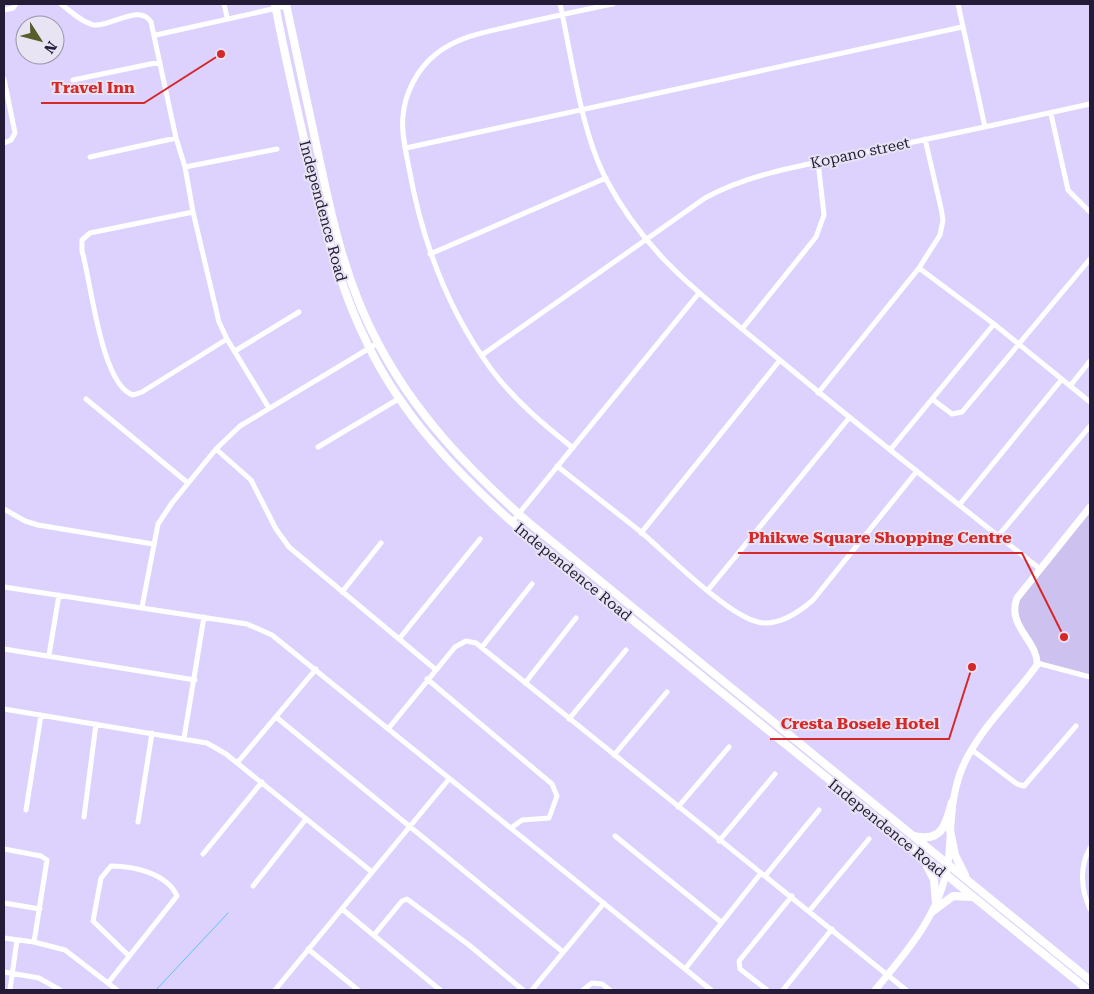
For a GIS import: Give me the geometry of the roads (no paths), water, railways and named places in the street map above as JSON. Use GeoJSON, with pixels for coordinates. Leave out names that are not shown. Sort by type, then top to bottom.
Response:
{"type":"FeatureCollection","features":[{"type":"Feature","properties":{"kind":"main road","name":"Independence Road"},"geometry":{"type":"LineString","coordinates":[[286,5],[341,252],[363,311],[378,343],[403,384],[446,442],[465,464],[518,513],[1090,980]]}},
{"type":"Feature","properties":{"kind":"main road","name":"Independence Road"},"geometry":{"type":"LineString","coordinates":[[276,6],[332,254],[353,313],[369,348],[400,398],[438,450],[457,472],[512,522],[1088,990]]}},
{"type":"Feature","properties":{"kind":"main road"},"geometry":{"type":"LineString","coordinates":[[912,835],[928,838],[939,833],[944,827],[952,802]]}},
{"type":"Feature","properties":{"kind":"main road"},"geometry":{"type":"LineString","coordinates":[[950,830],[955,855],[968,880]]}},
{"type":"Feature","properties":{"kind":"main road"},"geometry":{"type":"LineString","coordinates":[[920,854],[934,880],[935,907],[953,896],[973,897]]}},
{"type":"Feature","properties":{"kind":"street"},"geometry":{"type":"LineString","coordinates":[[4,10],[13,8],[16,4]]}},
{"type":"Feature","properties":{"kind":"street"},"geometry":{"type":"LineString","coordinates":[[61,4],[93,25],[111,23],[143,14],[149,18],[156,35],[176,138],[185,167],[213,302],[227,340],[269,408]]}},
{"type":"Feature","properties":{"kind":"street"},"geometry":{"type":"LineString","coordinates":[[224,4],[227,17]]}},
{"type":"Feature","properties":{"kind":"street"},"geometry":{"type":"LineString","coordinates":[[560,4],[592,144],[606,178],[622,207],[645,241],[699,293],[818,394],[960,504],[1040,570]]}},
{"type":"Feature","properties":{"kind":"street"},"geometry":{"type":"LineString","coordinates":[[573,448],[518,401],[490,368],[462,324],[437,273],[430,254],[413,188],[402,124],[406,102],[419,72],[436,54],[459,40],[612,4]]}},
{"type":"Feature","properties":{"kind":"street"},"geometry":{"type":"LineString","coordinates":[[958,4],[985,127]]}},
{"type":"Feature","properties":{"kind":"street"},"geometry":{"type":"LineString","coordinates":[[156,35],[227,17],[286,5]]}},
{"type":"Feature","properties":{"kind":"street"},"geometry":{"type":"LineString","coordinates":[[406,148],[962,27]]}},
{"type":"Feature","properties":{"kind":"street"},"geometry":{"type":"LineString","coordinates":[[73,80],[160,62]]}},
{"type":"Feature","properties":{"kind":"street"},"geometry":{"type":"LineString","coordinates":[[4,80],[15,133],[11,140],[4,143]]}},
{"type":"Feature","properties":{"kind":"street","name":"Kopano street"},"geometry":{"type":"LineString","coordinates":[[482,355],[705,198],[726,187],[759,175],[1051,114],[1090,104]]}},
{"type":"Feature","properties":{"kind":"street"},"geometry":{"type":"LineString","coordinates":[[1051,114],[1068,190],[1090,212]]}},
{"type":"Feature","properties":{"kind":"street"},"geometry":{"type":"LineString","coordinates":[[90,157],[176,138]]}},
{"type":"Feature","properties":{"kind":"street"},"geometry":{"type":"LineString","coordinates":[[818,394],[919,268],[940,235],[943,220],[925,139]]}},
{"type":"Feature","properties":{"kind":"street"},"geometry":{"type":"LineString","coordinates":[[185,167],[277,149]]}},
{"type":"Feature","properties":{"kind":"street"},"geometry":{"type":"LineString","coordinates":[[742,329],[816,237],[824,215],[818,162]]}},
{"type":"Feature","properties":{"kind":"street"},"geometry":{"type":"LineString","coordinates":[[430,254],[606,178]]}},
{"type":"Feature","properties":{"kind":"street"},"geometry":{"type":"LineString","coordinates":[[193,212],[90,233],[82,240],[82,250],[104,351],[124,390],[133,396],[227,340]]}},
{"type":"Feature","properties":{"kind":"street"},"geometry":{"type":"LineString","coordinates":[[932,399],[952,414],[960,413],[1020,345],[1090,259]]}},
{"type":"Feature","properties":{"kind":"street"},"geometry":{"type":"LineString","coordinates":[[919,268],[994,324],[1090,402]]}},
{"type":"Feature","properties":{"kind":"street"},"geometry":{"type":"LineString","coordinates":[[512,522],[699,293]]}},
{"type":"Feature","properties":{"kind":"street"},"geometry":{"type":"LineString","coordinates":[[235,351],[299,312]]}},
{"type":"Feature","properties":{"kind":"street"},"geometry":{"type":"LineString","coordinates":[[890,450],[994,324]]}},
{"type":"Feature","properties":{"kind":"street"},"geometry":{"type":"LineString","coordinates":[[142,607],[153,544],[162,516],[216,449],[240,426],[378,343]]}},
{"type":"Feature","properties":{"kind":"street"},"geometry":{"type":"LineString","coordinates":[[641,533],[780,360]]}},
{"type":"Feature","properties":{"kind":"street"},"geometry":{"type":"LineString","coordinates":[[1070,386],[1090,361]]}},
{"type":"Feature","properties":{"kind":"street"},"geometry":{"type":"LineString","coordinates":[[960,504],[1062,379]]}},
{"type":"Feature","properties":{"kind":"street"},"geometry":{"type":"LineString","coordinates":[[318,447],[400,398]]}},
{"type":"Feature","properties":{"kind":"street"},"geometry":{"type":"LineString","coordinates":[[86,399],[188,483]]}},
{"type":"Feature","properties":{"kind":"street"},"geometry":{"type":"LineString","coordinates":[[708,590],[849,418]]}},
{"type":"Feature","properties":{"kind":"street"},"geometry":{"type":"LineString","coordinates":[[998,536],[1090,426]]}},
{"type":"Feature","properties":{"kind":"street"},"geometry":{"type":"LineString","coordinates":[[216,449],[251,480],[286,544],[435,668]]}},
{"type":"Feature","properties":{"kind":"street"},"geometry":{"type":"LineString","coordinates":[[557,466],[641,533],[727,606],[756,622],[782,620],[798,612],[813,600],[916,470]]}},
{"type":"Feature","properties":{"kind":"street"},"geometry":{"type":"LineString","coordinates":[[1090,507],[1018,595],[1014,608],[1018,625],[1037,663],[1090,678]]}},
{"type":"Feature","properties":{"kind":"street"},"geometry":{"type":"LineString","coordinates":[[4,509],[25,521],[38,525],[153,544]]}},
{"type":"Feature","properties":{"kind":"street"},"geometry":{"type":"LineString","coordinates":[[398,639],[480,539]]}},
{"type":"Feature","properties":{"kind":"street"},"geometry":{"type":"LineString","coordinates":[[342,592],[381,543]]}},
{"type":"Feature","properties":{"kind":"street"},"geometry":{"type":"LineString","coordinates":[[482,647],[532,584]]}},
{"type":"Feature","properties":{"kind":"street"},"geometry":{"type":"LineString","coordinates":[[4,586],[204,617],[261,629],[281,641],[316,669],[711,990]]}},
{"type":"Feature","properties":{"kind":"street"},"geometry":{"type":"LineString","coordinates":[[49,655],[59,595]]}},
{"type":"Feature","properties":{"kind":"street"},"geometry":{"type":"LineString","coordinates":[[184,738],[204,617]]}},
{"type":"Feature","properties":{"kind":"street"},"geometry":{"type":"LineString","coordinates":[[525,683],[576,618]]}},
{"type":"Feature","properties":{"kind":"street"},"geometry":{"type":"LineString","coordinates":[[388,729],[435,668],[460,643],[471,641],[482,647],[719,841],[810,910],[906,990]]}},
{"type":"Feature","properties":{"kind":"street"},"geometry":{"type":"LineString","coordinates":[[4,649],[195,680]]}},
{"type":"Feature","properties":{"kind":"street"},"geometry":{"type":"LineString","coordinates":[[569,719],[626,650]]}},
{"type":"Feature","properties":{"kind":"street"},"geometry":{"type":"LineString","coordinates":[[875,990],[919,935],[935,907],[948,864],[952,802],[957,782],[972,750],[1037,663]]}},
{"type":"Feature","properties":{"kind":"street"},"geometry":{"type":"LineString","coordinates":[[237,763],[316,669]]}},
{"type":"Feature","properties":{"kind":"street"},"geometry":{"type":"LineString","coordinates":[[427,679],[552,784],[557,796],[549,818],[522,820],[511,828]]}},
{"type":"Feature","properties":{"kind":"street"},"geometry":{"type":"LineString","coordinates":[[614,755],[667,692]]}},
{"type":"Feature","properties":{"kind":"street"},"geometry":{"type":"LineString","coordinates":[[4,709],[184,738],[217,748],[262,782],[372,872]]}},
{"type":"Feature","properties":{"kind":"street"},"geometry":{"type":"LineString","coordinates":[[26,810],[41,716]]}},
{"type":"Feature","properties":{"kind":"street"},"geometry":{"type":"LineString","coordinates":[[276,717],[564,952]]}},
{"type":"Feature","properties":{"kind":"street"},"geometry":{"type":"LineString","coordinates":[[84,817],[96,724]]}},
{"type":"Feature","properties":{"kind":"street"},"geometry":{"type":"LineString","coordinates":[[972,750],[1017,784],[1024,786],[1076,726]]}},
{"type":"Feature","properties":{"kind":"street"},"geometry":{"type":"LineString","coordinates":[[138,822],[152,733]]}},
{"type":"Feature","properties":{"kind":"street"},"geometry":{"type":"LineString","coordinates":[[678,807],[729,747]]}},
{"type":"Feature","properties":{"kind":"street"},"geometry":{"type":"LineString","coordinates":[[719,841],[775,774]]}},
{"type":"Feature","properties":{"kind":"street"},"geometry":{"type":"LineString","coordinates":[[274,990],[449,779]]}},
{"type":"Feature","properties":{"kind":"street"},"geometry":{"type":"LineString","coordinates":[[203,854],[262,782]]}},
{"type":"Feature","properties":{"kind":"street"},"geometry":{"type":"LineString","coordinates":[[685,969],[721,922],[819,810]]}},
{"type":"Feature","properties":{"kind":"street"},"geometry":{"type":"LineString","coordinates":[[253,886],[306,819]]}},
{"type":"Feature","properties":{"kind":"street"},"geometry":{"type":"LineString","coordinates":[[615,836],[721,922]]}},
{"type":"Feature","properties":{"kind":"street"},"geometry":{"type":"LineString","coordinates":[[810,910],[869,839]]}},
{"type":"Feature","properties":{"kind":"street"},"geometry":{"type":"LineString","coordinates":[[1090,848],[1085,860],[1083,876],[1084,894],[1090,909]]}},
{"type":"Feature","properties":{"kind":"street"},"geometry":{"type":"LineString","coordinates":[[4,849],[41,856],[47,860],[34,942]]}},
{"type":"Feature","properties":{"kind":"street"},"geometry":{"type":"LineString","coordinates":[[108,983],[176,900],[177,896],[175,891],[155,875],[121,866],[111,866],[101,878],[93,921],[129,956]]}},
{"type":"Feature","properties":{"kind":"street"},"geometry":{"type":"LineString","coordinates":[[767,990],[740,969],[739,962],[792,896]]}},
{"type":"Feature","properties":{"kind":"street"},"geometry":{"type":"LineString","coordinates":[[374,934],[402,901],[407,899],[469,945],[523,990]]}},
{"type":"Feature","properties":{"kind":"street"},"geometry":{"type":"LineString","coordinates":[[4,903],[40,909]]}},
{"type":"Feature","properties":{"kind":"street"},"geometry":{"type":"LineString","coordinates":[[532,990],[604,903]]}},
{"type":"Feature","properties":{"kind":"street"},"geometry":{"type":"LineString","coordinates":[[342,909],[440,990]]}},
{"type":"Feature","properties":{"kind":"street"},"geometry":{"type":"LineString","coordinates":[[783,990],[832,929]]}},
{"type":"Feature","properties":{"kind":"street"},"geometry":{"type":"LineString","coordinates":[[4,938],[34,942],[65,950],[117,990]]}},
{"type":"Feature","properties":{"kind":"street"},"geometry":{"type":"LineString","coordinates":[[10,990],[17,940]]}},
{"type":"Feature","properties":{"kind":"street"},"geometry":{"type":"LineString","coordinates":[[308,949],[358,990]]}},
{"type":"Feature","properties":{"kind":"street"},"geometry":{"type":"LineString","coordinates":[[4,972],[39,978],[60,990]]}},
{"type":"Feature","properties":{"kind":"street"},"geometry":{"type":"LineString","coordinates":[[583,990],[592,983],[602,984],[610,990]]}},
{"type":"Feature","properties":{"kind":"waterway"},"geometry":{"type":"LineString","coordinates":[[156,990],[228,913]]}},
{"type":"Feature","properties":{"kind":"place","name":"Travel Inn"},"geometry":{"type":"Point","coordinates":[221,54]}},
{"type":"Feature","properties":{"kind":"place","name":"Phikwe Square Shopping Centre"},"geometry":{"type":"Point","coordinates":[1064,637]}},
{"type":"Feature","properties":{"kind":"place","name":"Cresta Bosele Hotel"},"geometry":{"type":"Point","coordinates":[972,667]}}]}
